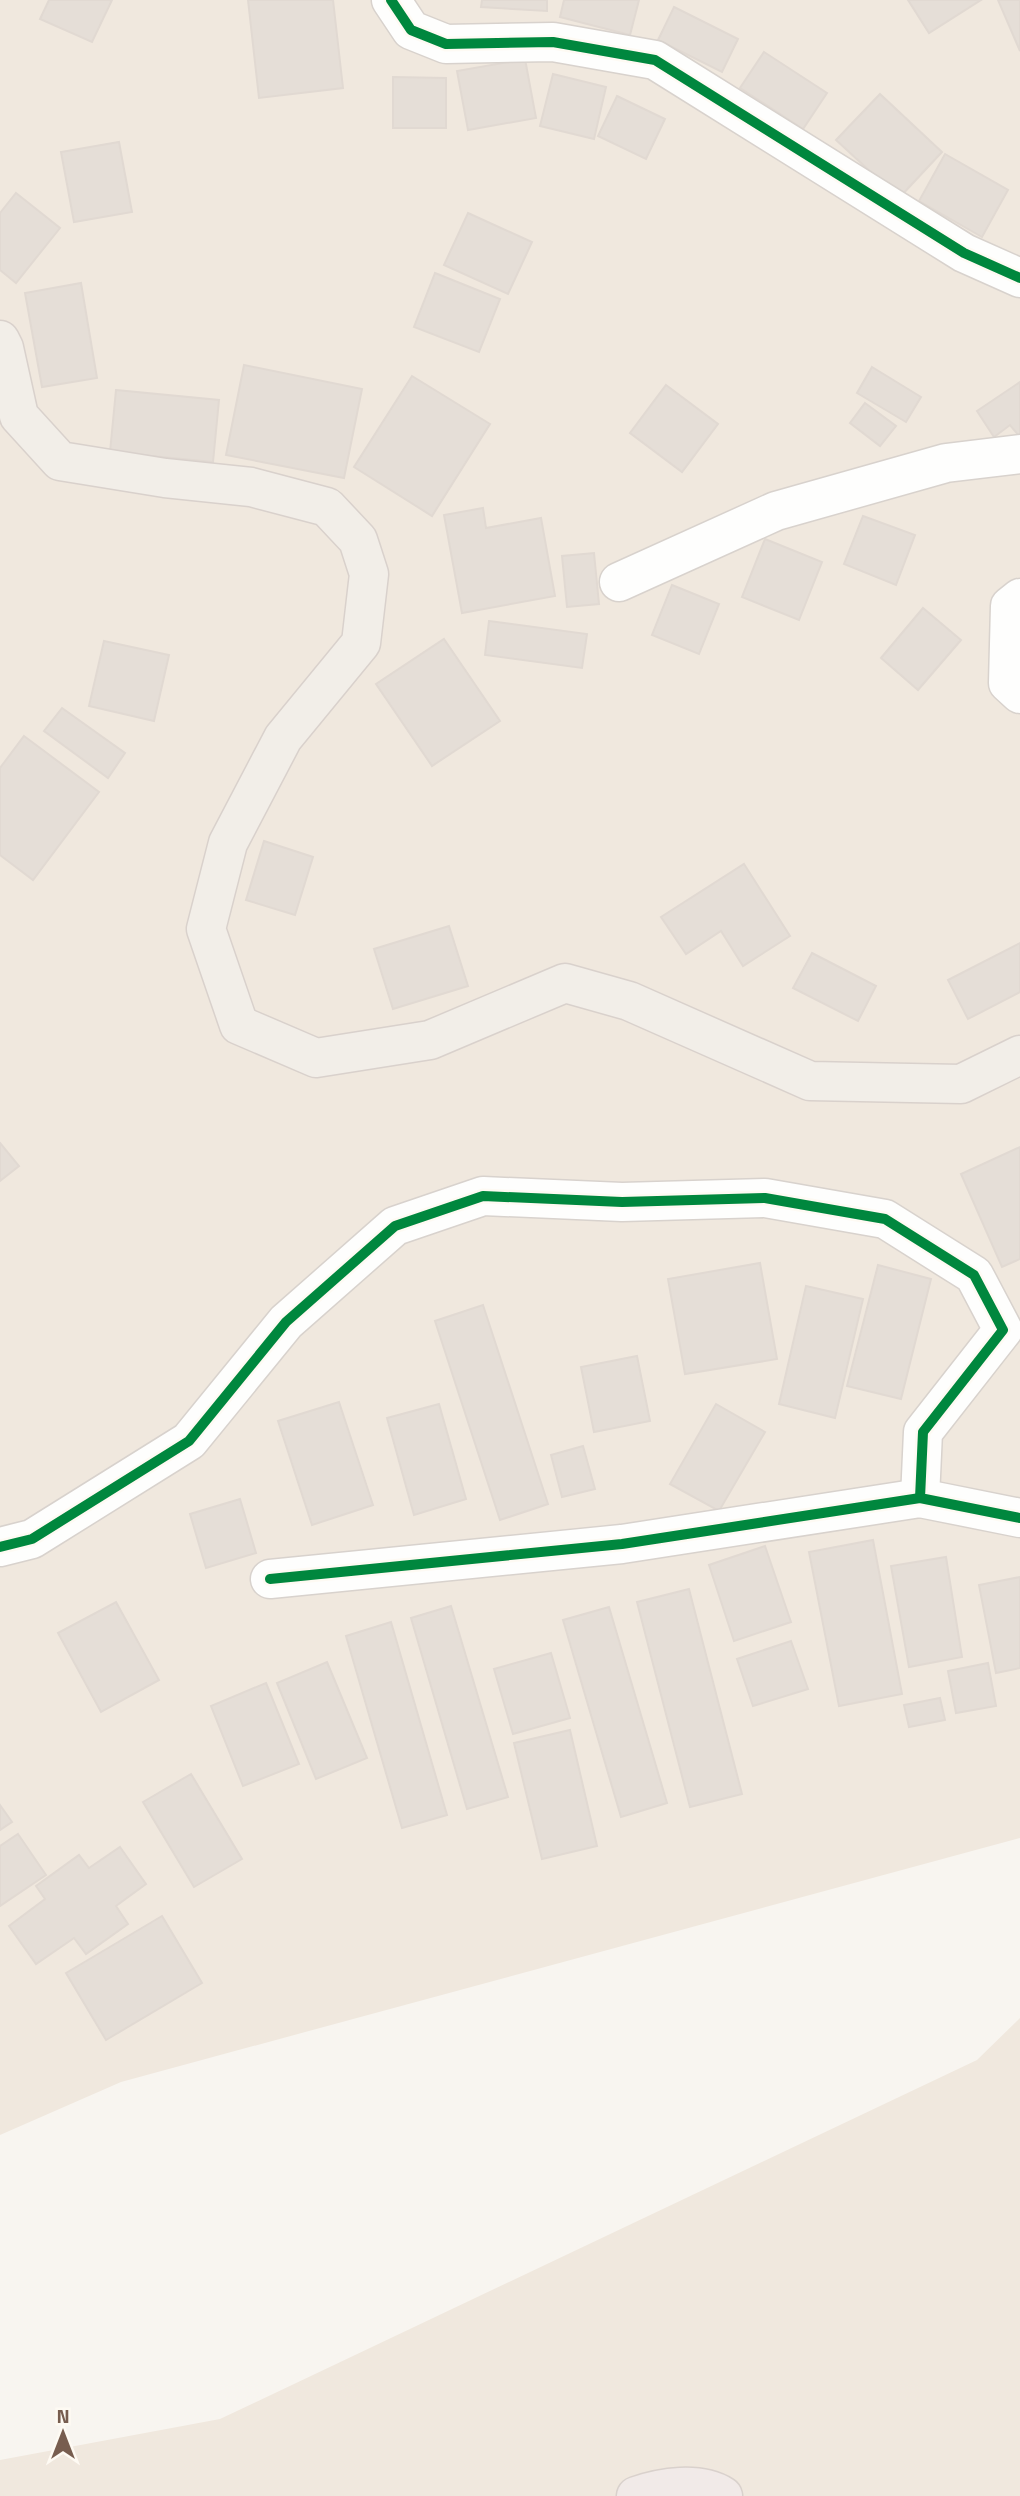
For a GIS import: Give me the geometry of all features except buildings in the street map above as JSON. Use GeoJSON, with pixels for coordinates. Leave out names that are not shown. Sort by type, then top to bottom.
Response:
{"type":"FeatureCollection","features":[{"type":"Feature","properties":{"kind":"highway"},"geometry":{"type":"LineString","coordinates":[[636,2496],[657,2488],[711,2488],[723,2496]]}},
{"type":"Feature","properties":{"kind":"main road"},"geometry":{"type":"LineString","coordinates":[[0,340],[19,416],[60,461],[264,490],[327,507],[358,540],[369,573],[361,643],[283,738],[228,843],[206,929],[239,1025],[316,1058],[430,1040],[565,983],[629,1000],[810,1081],[961,1084],[1020,1055]]}},
{"type":"Feature","properties":{"kind":"street"},"geometry":{"type":"LineString","coordinates":[[391,0],[411,30],[446,44],[553,42],[655,60],[964,253],[1020,278]]}},
{"type":"Feature","properties":{"kind":"street"},"geometry":{"type":"LineString","coordinates":[[619,582],[776,511],[946,463],[1020,454]]}},
{"type":"Feature","properties":{"kind":"street"},"geometry":{"type":"LineString","coordinates":[[1020,598],[1010,606],[1008,683],[1020,694]]}},
{"type":"Feature","properties":{"kind":"street"},"geometry":{"type":"LineString","coordinates":[[0,1548],[32,1539],[189,1441],[286,1322],[394,1226],[483,1196],[622,1202],[765,1198],[885,1219],[974,1275],[1003,1330],[923,1432],[920,1498]]}},
{"type":"Feature","properties":{"kind":"street"},"geometry":{"type":"LineString","coordinates":[[270,1579],[622,1544],[920,1498],[1020,1518]]}},
{"type":"Feature","properties":{"kind":"shaded area"},"geometry":{"type":"Polygon","coordinates":[[[0,0],[1020,0],[1020,1838],[121,2082],[0,2135],[0,0]]]}},
{"type":"Feature","properties":{"kind":"shaded area"},"geometry":{"type":"Polygon","coordinates":[[[1020,2018],[1020,2496],[0,2496],[0,2460],[220,2419],[977,2060],[1020,2018]]]}},
{"type":"Feature","properties":{"kind":"cycle path"},"geometry":{"type":"LineString","coordinates":[[391,0],[411,30],[446,44],[553,42],[655,60],[964,253],[1020,278]]}},
{"type":"Feature","properties":{"kind":"cycle path"},"geometry":{"type":"LineString","coordinates":[[0,1547],[32,1539],[189,1441],[286,1322],[395,1226],[483,1196],[622,1202],[765,1198],[885,1219],[974,1275],[1003,1330],[923,1432],[920,1498],[1020,1518]]}},
{"type":"Feature","properties":{"kind":"cycle path"},"geometry":{"type":"LineString","coordinates":[[270,1579],[622,1544],[920,1498]]}}]}
